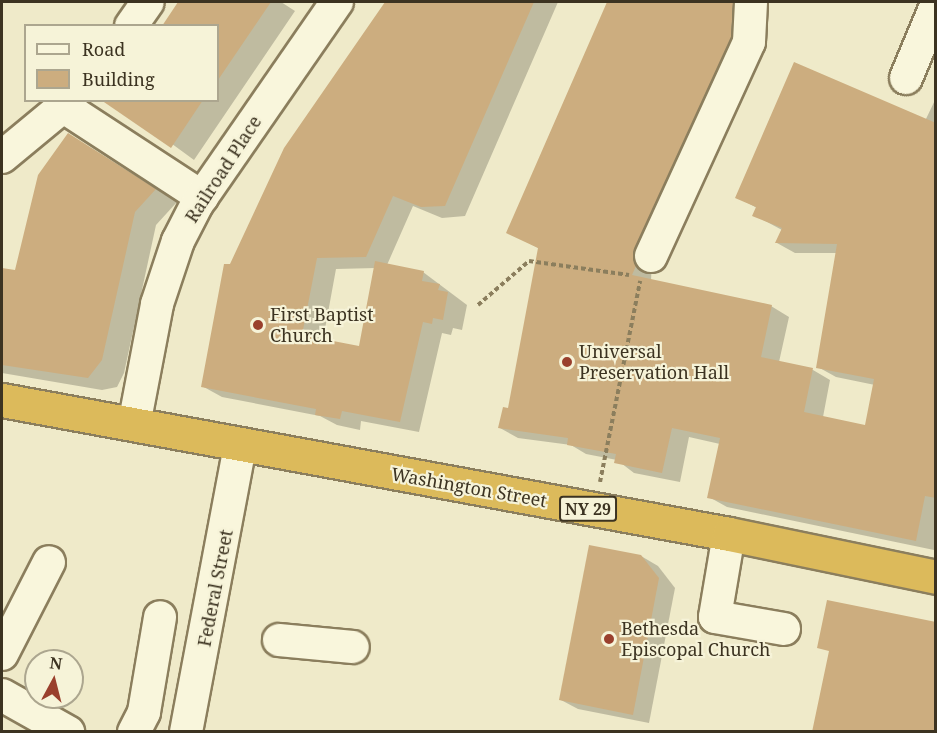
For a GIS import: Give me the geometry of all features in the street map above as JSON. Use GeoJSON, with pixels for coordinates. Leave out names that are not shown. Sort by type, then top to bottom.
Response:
{"type":"FeatureCollection","features":[{"type":"Feature","properties":{"kind":"highway","name":"Washington Street"},"geometry":{"type":"LineString","coordinates":[[2,400],[729,534],[936,577]]}},
{"type":"Feature","properties":{"kind":"street"},"geometry":{"type":"LineString","coordinates":[[132,24],[148,2]]}},
{"type":"Feature","properties":{"kind":"street","name":"Railroad Place"},"geometry":{"type":"LineString","coordinates":[[134,425],[164,279],[178,241],[202,197],[337,2]]}},
{"type":"Feature","properties":{"kind":"street"},"geometry":{"type":"LineString","coordinates":[[651,256],[749,42],[751,2]]}},
{"type":"Feature","properties":{"kind":"street"},"geometry":{"type":"LineString","coordinates":[[906,78],[936,6]]}},
{"type":"Feature","properties":{"kind":"street"},"geometry":{"type":"LineString","coordinates":[[2,157],[68,104],[202,197]]}},
{"type":"Feature","properties":{"kind":"street","name":"Federal Street"},"geometry":{"type":"LineString","coordinates":[[186,732],[240,445]]}},
{"type":"Feature","properties":{"kind":"street"},"geometry":{"type":"LineString","coordinates":[[729,534],[715,617],[784,629]]}},
{"type":"Feature","properties":{"kind":"street"},"geometry":{"type":"LineString","coordinates":[[2,654],[49,562]]}},
{"type":"Feature","properties":{"kind":"street"},"geometry":{"type":"LineString","coordinates":[[134,732],[144,712],[160,617]]}},
{"type":"Feature","properties":{"kind":"street"},"geometry":{"type":"LineString","coordinates":[[279,640],[353,647]]}},
{"type":"Feature","properties":{"kind":"street"},"geometry":{"type":"LineString","coordinates":[[2,695],[68,732]]}},
{"type":"Feature","properties":{"kind":"path"},"geometry":{"type":"LineString","coordinates":[[477,305],[529,261],[640,276],[594,510]]}},
{"type":"Feature","properties":{"kind":"building"},"geometry":{"type":"Polygon","coordinates":[[[178,2],[271,2],[219,79],[219,24],[163,24],[178,2]]]}},
{"type":"Feature","properties":{"kind":"building"},"geometry":{"type":"Polygon","coordinates":[[[385,2],[534,2],[445,206],[421,207],[393,196],[366,257],[317,258],[302,335],[359,346],[375,261],[424,271],[422,281],[440,284],[438,290],[448,292],[443,320],[433,318],[432,324],[423,322],[400,422],[342,411],[340,419],[315,415],[316,409],[201,387],[224,264],[230,264],[284,148],[385,2]]]}},
{"type":"Feature","properties":{"kind":"building"},"geometry":{"type":"Polygon","coordinates":[[[607,2],[733,2],[731,38],[635,249],[636,266],[632,275],[772,305],[761,357],[813,368],[804,412],[865,425],[874,379],[816,368],[837,244],[775,243],[782,228],[752,216],[756,207],[735,198],[794,62],[936,123],[936,498],[925,496],[916,541],[707,498],[720,438],[672,428],[662,473],[614,463],[616,454],[567,445],[568,438],[498,428],[503,407],[508,408],[538,248],[506,233],[607,2]]]}},
{"type":"Feature","properties":{"kind":"building"},"geometry":{"type":"Polygon","coordinates":[[[104,102],[202,102],[171,148],[104,102]]]}},
{"type":"Feature","properties":{"kind":"building"},"geometry":{"type":"Polygon","coordinates":[[[68,133],[156,189],[135,212],[102,360],[88,378],[2,365],[2,268],[15,270],[38,175],[68,133]]]}},
{"type":"Feature","properties":{"kind":"building","name":"Bethesda Episcopal Church"},"geometry":{"type":"Polygon","coordinates":[[[589,545],[641,555],[659,578],[633,715],[559,700],[589,545]]]}},
{"type":"Feature","properties":{"kind":"building"},"geometry":{"type":"Polygon","coordinates":[[[827,600],[936,622],[936,732],[812,732],[829,651],[817,648],[827,600]]]}},
{"type":"Feature","properties":{"kind":"place","name":"First Baptist Church"},"geometry":{"type":"Point","coordinates":[258,325]}},
{"type":"Feature","properties":{"kind":"place","name":"Universal Preservation Hall"},"geometry":{"type":"Point","coordinates":[567,362]}},
{"type":"Feature","properties":{"kind":"place","name":"Bethesda Episcopal Church"},"geometry":{"type":"Point","coordinates":[609,639]}}]}
